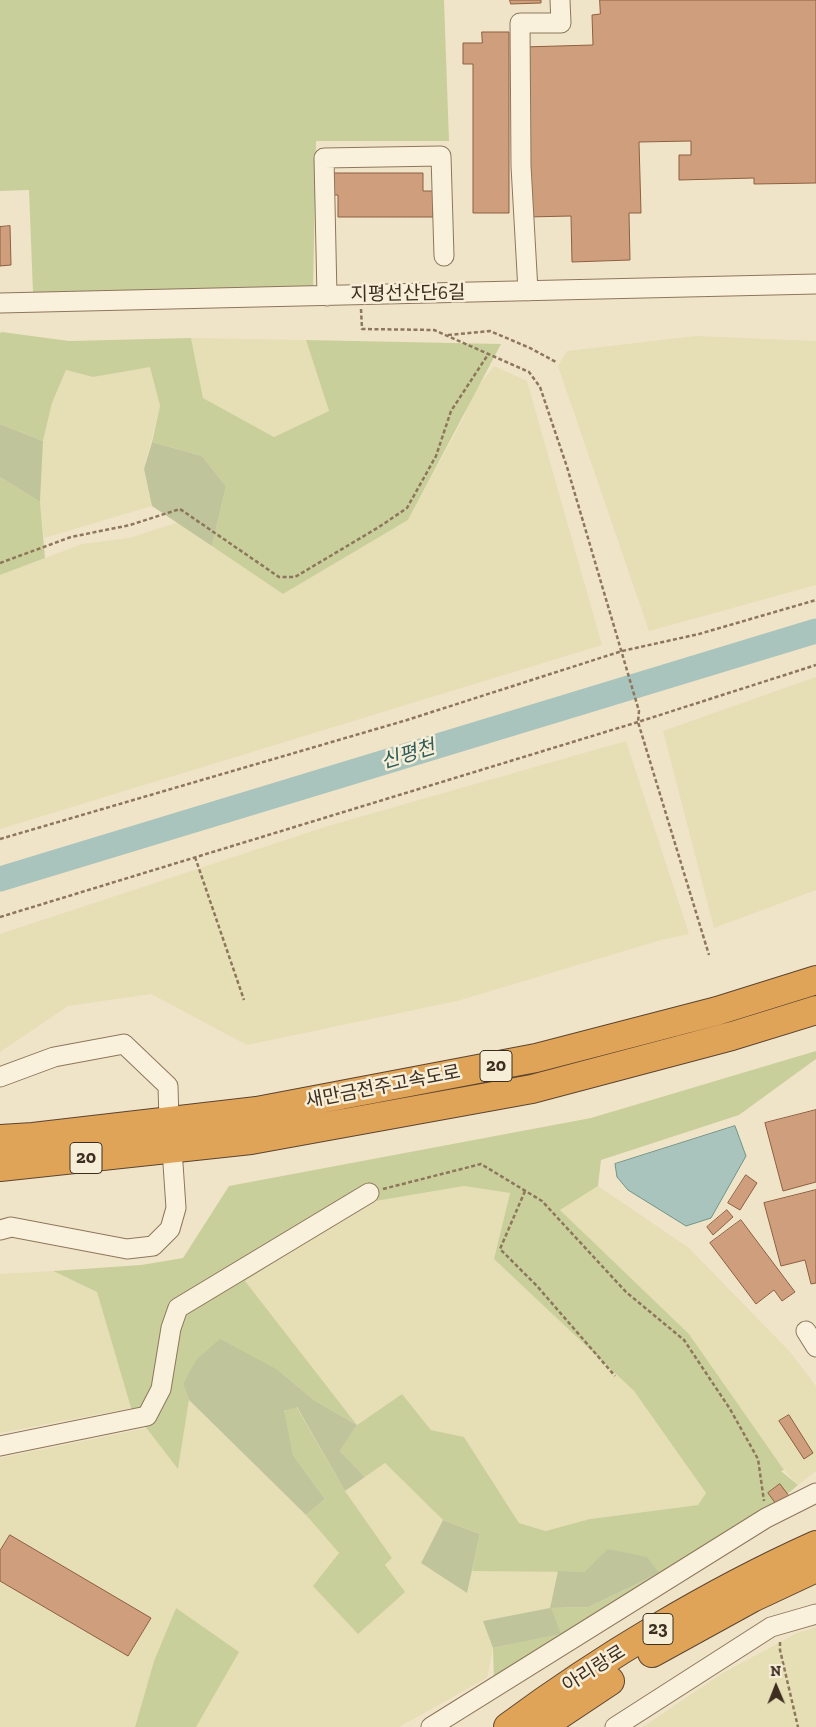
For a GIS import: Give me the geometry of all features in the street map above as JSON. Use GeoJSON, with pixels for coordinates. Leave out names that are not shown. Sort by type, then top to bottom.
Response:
{"type":"FeatureCollection","features":[{"type":"Feature","properties":{"kind":"highway","name":"새만금전주고속도로"},"geometry":{"type":"LineString","coordinates":[[0,1138],[257,1111],[536,1058],[717,1011],[816,980]]}},
{"type":"Feature","properties":{"kind":"highway","name":"새만금전주고속도로"},"geometry":{"type":"LineString","coordinates":[[0,1167],[251,1140],[532,1089],[732,1036],[816,1010]]}},
{"type":"Feature","properties":{"kind":"highway","name":"아리랑로"},"geometry":{"type":"LineString","coordinates":[[508,1727],[542,1702],[682,1614],[816,1545]]}},
{"type":"Feature","properties":{"kind":"highway","name":"아리랑로"},"geometry":{"type":"LineString","coordinates":[[541,1727],[653,1652],[752,1598],[816,1568]]}},
{"type":"Feature","properties":{"kind":"street"},"geometry":{"type":"LineString","coordinates":[[528,291],[521,166],[520,23],[561,23],[560,0]]}},
{"type":"Feature","properties":{"kind":"street"},"geometry":{"type":"LineString","coordinates":[[327,296],[324,158],[441,156],[444,256]]}},
{"type":"Feature","properties":{"kind":"street","name":"지평선산단6길"},"geometry":{"type":"LineString","coordinates":[[0,303],[816,284]]}},
{"type":"Feature","properties":{"kind":"street"},"geometry":{"type":"LineString","coordinates":[[0,1077],[54,1057],[124,1044],[168,1086],[169,1121]]}},
{"type":"Feature","properties":{"kind":"street"},"geometry":{"type":"LineString","coordinates":[[0,1230],[11,1227],[127,1249],[153,1246],[170,1229],[176,1208],[172,1149]]}},
{"type":"Feature","properties":{"kind":"street"},"geometry":{"type":"LineString","coordinates":[[0,1446],[147,1416],[161,1389],[171,1328],[178,1308],[369,1193]]}},
{"type":"Feature","properties":{"kind":"street"},"geometry":{"type":"LineString","coordinates":[[431,1727],[766,1518],[816,1493]]}},
{"type":"Feature","properties":{"kind":"street"},"geometry":{"type":"LineString","coordinates":[[615,1727],[771,1627],[816,1614]]}},
{"type":"Feature","properties":{"kind":"path"},"geometry":{"type":"LineString","coordinates":[[361,295],[362,329],[434,330],[529,372],[540,387],[567,467],[639,711],[638,722],[710,955]]}},
{"type":"Feature","properties":{"kind":"path"},"geometry":{"type":"LineString","coordinates":[[447,335],[490,331],[530,348],[556,362]]}},
{"type":"Feature","properties":{"kind":"path"},"geometry":{"type":"LineString","coordinates":[[0,563],[71,537],[130,525],[180,510],[279,577],[295,577],[407,508],[436,456],[451,411],[489,353]]}},
{"type":"Feature","properties":{"kind":"path"},"geometry":{"type":"LineString","coordinates":[[0,839],[407,720],[622,652],[699,634],[816,600]]}},
{"type":"Feature","properties":{"kind":"path"},"geometry":{"type":"LineString","coordinates":[[0,917],[638,722],[816,665]]}},
{"type":"Feature","properties":{"kind":"path"},"geometry":{"type":"LineString","coordinates":[[195,858],[244,1000]]}},
{"type":"Feature","properties":{"kind":"path"},"geometry":{"type":"LineString","coordinates":[[369,1193],[481,1164],[542,1201],[626,1292],[684,1340],[730,1409],[758,1459],[766,1518]]}},
{"type":"Feature","properties":{"kind":"path"},"geometry":{"type":"LineString","coordinates":[[525,1191],[500,1249],[536,1286],[615,1376]]}},
{"type":"Feature","properties":{"kind":"path"},"geometry":{"type":"LineString","coordinates":[[780,1624],[780,1650],[798,1727]]}},
{"type":"Feature","properties":{"kind":"shaded area"},"geometry":{"type":"Polygon","coordinates":[[[696,336],[816,341],[816,585],[649,631],[558,366],[567,351],[696,336]]]}},
{"type":"Feature","properties":{"kind":"shaded area"},"geometry":{"type":"Polygon","coordinates":[[[191,338],[306,340],[329,411],[274,437],[203,398],[191,338]]]}},
{"type":"Feature","properties":{"kind":"shaded area"},"geometry":{"type":"Polygon","coordinates":[[[150,366],[160,406],[144,469],[152,506],[44,538],[40,502],[43,441],[52,403],[66,370],[93,377],[150,366]]]}},
{"type":"Feature","properties":{"kind":"shaded area"},"geometry":{"type":"Polygon","coordinates":[[[494,366],[527,381],[602,645],[0,829],[0,575],[82,544],[129,538],[179,522],[283,594],[408,520],[464,417],[471,395],[494,366]]]}},
{"type":"Feature","properties":{"kind":"shaded area"},"geometry":{"type":"Polygon","coordinates":[[[816,677],[816,890],[714,928],[663,731],[816,677]]]}},
{"type":"Feature","properties":{"kind":"shaded area"},"geometry":{"type":"Polygon","coordinates":[[[626,741],[689,934],[661,940],[457,1001],[247,1045],[151,994],[68,1006],[0,1052],[0,934],[328,826],[626,741]]]}},
{"type":"Feature","properties":{"kind":"shaded area"},"geometry":{"type":"Polygon","coordinates":[[[464,1186],[510,1193],[494,1259],[634,1391],[706,1493],[698,1505],[590,1519],[550,1532],[519,1523],[464,1437],[431,1430],[402,1394],[357,1425],[245,1281],[370,1202],[464,1186]]]}},
{"type":"Feature","properties":{"kind":"shaded area"},"geometry":{"type":"Polygon","coordinates":[[[598,1186],[689,1248],[791,1353],[816,1386],[816,1471],[798,1485],[784,1470],[689,1334],[560,1210],[598,1186]]]}},
{"type":"Feature","properties":{"kind":"shaded area"},"geometry":{"type":"Polygon","coordinates":[[[53,1271],[97,1292],[131,1408],[0,1433],[0,1274],[53,1271]]]}},
{"type":"Feature","properties":{"kind":"shaded area"},"geometry":{"type":"Polygon","coordinates":[[[189,1400],[306,1515],[339,1553],[385,1565],[392,1558],[345,1491],[385,1463],[443,1520],[421,1563],[467,1593],[472,1571],[558,1571],[550,1608],[484,1621],[493,1648],[487,1678],[399,1727],[196,1727],[176,1608],[154,1661],[135,1727],[0,1727],[0,1458],[147,1428],[178,1468],[189,1400]]]}},
{"type":"Feature","properties":{"kind":"shaded area"},"geometry":{"type":"Polygon","coordinates":[[[816,1627],[816,1727],[643,1727],[721,1674],[797,1633],[816,1627]]]}},
{"type":"Feature","properties":{"kind":"green space"},"geometry":{"type":"Polygon","coordinates":[[[0,0],[444,0],[449,141],[316,141],[313,291],[33,293],[29,190],[0,191],[0,0]]]}},
{"type":"Feature","properties":{"kind":"green space"},"geometry":{"type":"Polygon","coordinates":[[[0,333],[69,341],[191,338],[203,398],[274,437],[329,411],[306,340],[501,344],[408,520],[283,594],[212,546],[226,486],[202,456],[152,442],[160,406],[150,367],[93,377],[66,370],[52,403],[43,441],[0,424],[0,333]]]}},
{"type":"Feature","properties":{"kind":"green space"},"geometry":{"type":"Polygon","coordinates":[[[0,424],[43,441],[40,502],[0,477],[0,424]]]}},
{"type":"Feature","properties":{"kind":"green space"},"geometry":{"type":"Polygon","coordinates":[[[152,442],[202,456],[226,486],[212,546],[152,506],[144,469],[152,442]]]}},
{"type":"Feature","properties":{"kind":"green space"},"geometry":{"type":"Polygon","coordinates":[[[0,477],[40,502],[45,558],[0,575],[0,477]]]}},
{"type":"Feature","properties":{"kind":"green space"},"geometry":{"type":"Polygon","coordinates":[[[816,1051],[816,1059],[739,1115],[601,1160],[598,1186],[560,1210],[689,1334],[784,1470],[781,1471],[798,1485],[762,1516],[494,1683],[493,1648],[560,1634],[550,1608],[589,1607],[659,1573],[609,1549],[584,1572],[472,1571],[480,1534],[443,1520],[385,1463],[365,1477],[340,1451],[357,1425],[314,1400],[278,1370],[183,1384],[189,1400],[178,1469],[131,1408],[97,1292],[53,1271],[141,1265],[183,1258],[229,1186],[591,1118],[816,1051]],[[464,1186],[370,1202],[245,1281],[357,1425],[402,1394],[431,1430],[464,1437],[519,1523],[546,1531],[590,1519],[698,1505],[706,1493],[634,1391],[494,1259],[510,1193],[464,1186]]]}},
{"type":"Feature","properties":{"kind":"green space"},"geometry":{"type":"Polygon","coordinates":[[[220,1339],[278,1370],[314,1400],[357,1425],[340,1451],[365,1477],[345,1491],[297,1407],[284,1411],[293,1455],[325,1499],[306,1515],[189,1400],[183,1384],[197,1359],[220,1339]]]}},
{"type":"Feature","properties":{"kind":"green space"},"geometry":{"type":"Polygon","coordinates":[[[296,1406],[345,1491],[392,1558],[385,1565],[405,1592],[358,1634],[313,1586],[339,1553],[306,1515],[325,1499],[293,1455],[283,1412],[296,1406]]]}},
{"type":"Feature","properties":{"kind":"green space"},"geometry":{"type":"Polygon","coordinates":[[[443,1520],[480,1534],[467,1593],[421,1563],[443,1520]]]}},
{"type":"Feature","properties":{"kind":"green space"},"geometry":{"type":"Polygon","coordinates":[[[608,1549],[647,1557],[659,1573],[589,1607],[551,1608],[561,1634],[493,1648],[483,1621],[550,1608],[558,1571],[584,1572],[608,1549]]]}},
{"type":"Feature","properties":{"kind":"green space"},"geometry":{"type":"Polygon","coordinates":[[[176,1608],[239,1652],[196,1727],[135,1727],[154,1661],[176,1608]]]}},
{"type":"Feature","properties":{"kind":"water"},"geometry":{"type":"Polygon","coordinates":[[[735,1126],[746,1156],[711,1218],[686,1226],[628,1190],[617,1177],[615,1164],[735,1126]]]}},
{"type":"Feature","properties":{"kind":"building"},"geometry":{"type":"Polygon","coordinates":[[[510,0],[541,0],[541,3],[511,4],[510,0]]]}},
{"type":"Feature","properties":{"kind":"building"},"geometry":{"type":"Polygon","coordinates":[[[600,0],[816,0],[816,183],[754,184],[754,178],[679,180],[679,155],[691,155],[691,141],[639,142],[641,213],[629,213],[630,260],[572,262],[571,216],[527,217],[523,47],[593,45],[592,15],[600,14],[600,0]]]}},
{"type":"Feature","properties":{"kind":"building"},"geometry":{"type":"Polygon","coordinates":[[[482,32],[509,32],[509,213],[473,213],[473,64],[463,64],[463,43],[482,43],[482,32]]]}},
{"type":"Feature","properties":{"kind":"building"},"geometry":{"type":"Polygon","coordinates":[[[334,173],[423,173],[423,191],[433,191],[433,217],[338,217],[338,195],[334,195],[334,173]]]}},
{"type":"Feature","properties":{"kind":"building"},"geometry":{"type":"Polygon","coordinates":[[[10,226],[11,265],[0,266],[0,227],[10,226]]]}},
{"type":"Feature","properties":{"kind":"building"},"geometry":{"type":"Polygon","coordinates":[[[816,1110],[816,1182],[783,1191],[765,1123],[816,1110]]]}},
{"type":"Feature","properties":{"kind":"building"},"geometry":{"type":"Polygon","coordinates":[[[746,1175],[757,1183],[740,1210],[728,1203],[746,1175]]]}},
{"type":"Feature","properties":{"kind":"building"},"geometry":{"type":"Polygon","coordinates":[[[816,1190],[816,1283],[811,1284],[805,1260],[781,1266],[764,1203],[816,1190]]]}},
{"type":"Feature","properties":{"kind":"building"},"geometry":{"type":"Polygon","coordinates":[[[727,1210],[733,1217],[713,1235],[707,1227],[727,1210]]]}},
{"type":"Feature","properties":{"kind":"building"},"geometry":{"type":"Polygon","coordinates":[[[741,1220],[795,1292],[782,1301],[774,1290],[756,1304],[710,1243],[741,1220]]]}},
{"type":"Feature","properties":{"kind":"building"},"geometry":{"type":"Polygon","coordinates":[[[789,1415],[813,1453],[804,1459],[779,1421],[789,1415]]]}},
{"type":"Feature","properties":{"kind":"building"},"geometry":{"type":"Polygon","coordinates":[[[780,1484],[789,1496],[776,1504],[768,1493],[780,1484]]]}},
{"type":"Feature","properties":{"kind":"building"},"geometry":{"type":"Polygon","coordinates":[[[10,1535],[151,1618],[128,1656],[0,1581],[0,1551],[10,1535]]]}},
{"type":"Feature","properties":{"kind":"waterway","name":"신평천"},"geometry":{"type":"LineString","coordinates":[[0,879],[816,631]]}}]}
